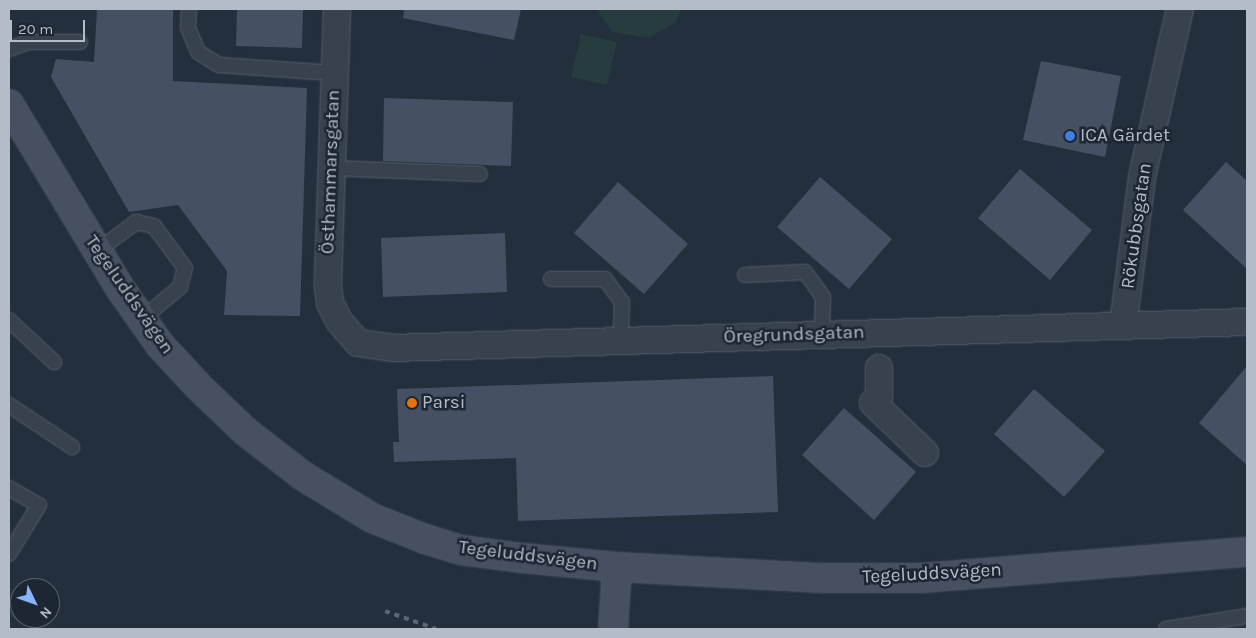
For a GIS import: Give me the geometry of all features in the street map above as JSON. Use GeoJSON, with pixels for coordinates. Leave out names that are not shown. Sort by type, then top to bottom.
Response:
{"type":"FeatureCollection","features":[{"type":"Feature","properties":{"kind":"main road","name":"Tegeluddsvägen"},"geometry":{"type":"LineString","coordinates":[[9,104],[97,251],[142,319],[198,386],[245,431],[303,476],[372,518],[460,550],[616,567],[823,578],[922,578],[1247,552]]}},
{"type":"Feature","properties":{"kind":"main road"},"geometry":{"type":"LineString","coordinates":[[613,619],[616,567]]}},
{"type":"Feature","properties":{"kind":"street","name":"Östhammarsgatan"},"geometry":{"type":"LineString","coordinates":[[337,9],[328,286],[330,303],[347,331]]}},
{"type":"Feature","properties":{"kind":"street","name":"Rökubbsgatan"},"geometry":{"type":"LineString","coordinates":[[1123,326],[1142,177],[1180,9]]}},
{"type":"Feature","properties":{"kind":"street","name":"Öregrundsgatan"},"geometry":{"type":"LineString","coordinates":[[347,331],[358,343],[392,348],[1247,322]]}},
{"type":"Feature","properties":{"kind":"street"},"geometry":{"type":"LineString","coordinates":[[879,368],[879,397],[873,403],[925,453]]}},
{"type":"Feature","properties":{"kind":"lane"},"geometry":{"type":"LineString","coordinates":[[189,9],[188,28],[198,52],[219,65],[334,73]]}},
{"type":"Feature","properties":{"kind":"lane"},"geometry":{"type":"LineString","coordinates":[[9,49],[28,42],[80,42]]}},
{"type":"Feature","properties":{"kind":"lane"},"geometry":{"type":"LineString","coordinates":[[331,168],[480,174]]}},
{"type":"Feature","properties":{"kind":"lane"},"geometry":{"type":"LineString","coordinates":[[97,251],[136,222],[154,226],[185,268],[180,288],[142,319]]}},
{"type":"Feature","properties":{"kind":"lane"},"geometry":{"type":"LineString","coordinates":[[745,275],[805,272],[823,297],[822,335]]}},
{"type":"Feature","properties":{"kind":"lane"},"geometry":{"type":"LineString","coordinates":[[551,279],[605,278],[622,302],[621,340]]}},
{"type":"Feature","properties":{"kind":"lane"},"geometry":{"type":"LineString","coordinates":[[9,320],[54,362]]}},
{"type":"Feature","properties":{"kind":"lane"},"geometry":{"type":"LineString","coordinates":[[9,404],[72,447]]}},
{"type":"Feature","properties":{"kind":"lane"},"geometry":{"type":"LineString","coordinates":[[9,488],[39,505],[9,554]]}},
{"type":"Feature","properties":{"kind":"lane"},"geometry":{"type":"LineString","coordinates":[[1166,629],[1247,616]]}},
{"type":"Feature","properties":{"kind":"green space"},"geometry":{"type":"Polygon","coordinates":[[[597,9],[681,9],[676,22],[648,38],[612,32],[597,9]]]}},
{"type":"Feature","properties":{"kind":"green space"},"geometry":{"type":"Polygon","coordinates":[[[581,34],[617,42],[607,85],[571,77],[581,34]]]}},
{"type":"Feature","properties":{"kind":"building"},"geometry":{"type":"Polygon","coordinates":[[[97,9],[173,9],[173,81],[307,88],[300,316],[224,315],[227,271],[178,205],[129,212],[51,77],[56,59],[94,62],[97,9]]]}},
{"type":"Feature","properties":{"kind":"building"},"geometry":{"type":"Polygon","coordinates":[[[237,9],[303,9],[302,48],[236,46],[237,9]]]}},
{"type":"Feature","properties":{"kind":"building"},"geometry":{"type":"Polygon","coordinates":[[[404,9],[521,9],[514,40],[403,18],[404,9]]]}},
{"type":"Feature","properties":{"kind":"building"},"geometry":{"type":"Polygon","coordinates":[[[1041,61],[1121,76],[1105,157],[1023,140],[1041,61]]]}},
{"type":"Feature","properties":{"kind":"building"},"geometry":{"type":"Polygon","coordinates":[[[384,98],[513,102],[511,166],[383,161],[384,98]]]}},
{"type":"Feature","properties":{"kind":"building"},"geometry":{"type":"Polygon","coordinates":[[[1226,162],[1247,181],[1247,269],[1183,210],[1226,162]]]}},
{"type":"Feature","properties":{"kind":"building"},"geometry":{"type":"Polygon","coordinates":[[[1020,169],[1092,230],[1050,280],[978,218],[1020,169]]]}},
{"type":"Feature","properties":{"kind":"building"},"geometry":{"type":"Polygon","coordinates":[[[820,177],[892,239],[849,289],[777,227],[820,177]]]}},
{"type":"Feature","properties":{"kind":"building"},"geometry":{"type":"Polygon","coordinates":[[[618,182],[688,244],[644,294],[574,233],[618,182]]]}},
{"type":"Feature","properties":{"kind":"building"},"geometry":{"type":"Polygon","coordinates":[[[505,233],[507,292],[383,297],[381,238],[505,233]]]}},
{"type":"Feature","properties":{"kind":"building"},"geometry":{"type":"Polygon","coordinates":[[[1247,366],[1247,465],[1199,423],[1247,366]]]}},
{"type":"Feature","properties":{"kind":"building"},"geometry":{"type":"Polygon","coordinates":[[[773,376],[778,512],[518,521],[516,458],[394,462],[393,442],[399,442],[397,389],[773,376]]]}},
{"type":"Feature","properties":{"kind":"building"},"geometry":{"type":"Polygon","coordinates":[[[1034,389],[1105,451],[1064,497],[994,434],[1034,389]]]}},
{"type":"Feature","properties":{"kind":"building"},"geometry":{"type":"Polygon","coordinates":[[[844,408],[916,472],[874,520],[802,455],[844,408]]]}},
{"type":"Feature","properties":{"kind":"railway"},"geometry":{"type":"LineString","coordinates":[[385,611],[436,629]]}},
{"type":"Feature","properties":{"kind":"place","name":"ICA Gärdet"},"geometry":{"type":"Point","coordinates":[1070,136]}},
{"type":"Feature","properties":{"kind":"place","name":"Parsi"},"geometry":{"type":"Point","coordinates":[412,403]}}]}
